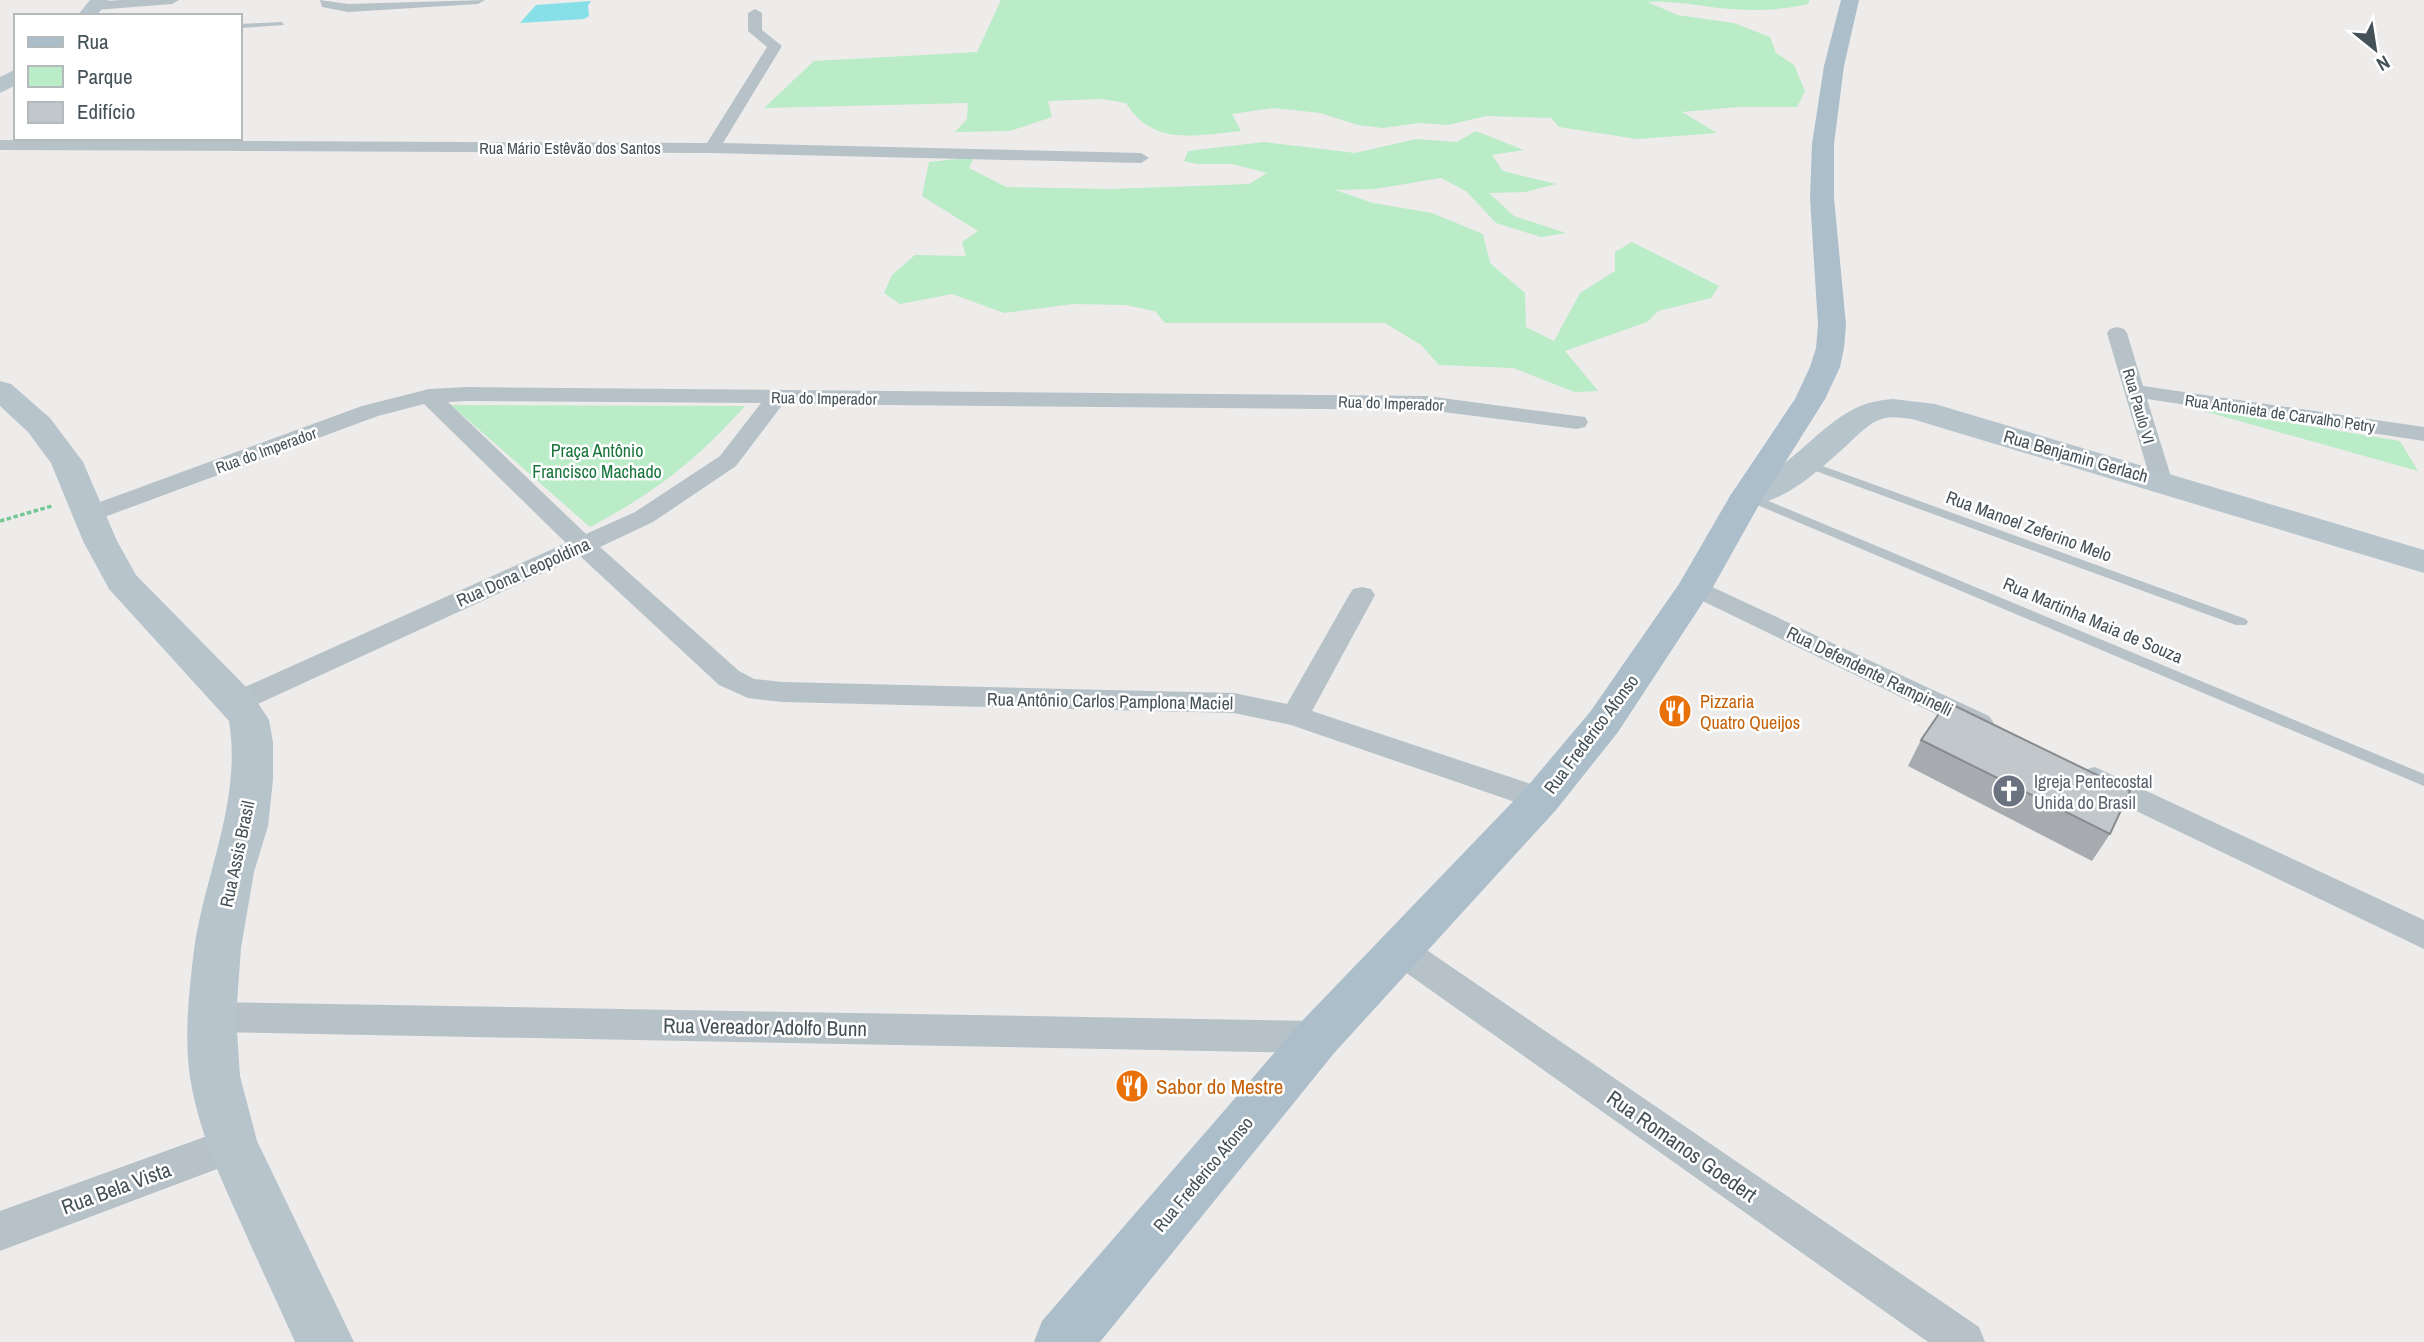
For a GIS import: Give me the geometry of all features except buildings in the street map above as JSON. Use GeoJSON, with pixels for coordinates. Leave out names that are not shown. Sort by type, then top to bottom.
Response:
{"type":"FeatureCollection","features":[{"type":"Feature","properties":{"kind":"main road","name":"Rua Frederico Afonso"},"geometry":{"type":"LineString","coordinates":[[1063,1342],[1318,1037],[1541,799],[1623,696],[1695,587],[1747,496],[1810,399],[1825,367],[1830,348],[1832,325],[1822,198],[1823,144],[1834,66],[1850,0]]}},
{"type":"Feature","properties":{"kind":"street"},"geometry":{"type":"LineString","coordinates":[[93,7],[172,0]]}},
{"type":"Feature","properties":{"kind":"street"},"geometry":{"type":"LineString","coordinates":[[327,0],[327,4],[334,7],[348,8],[453,4],[478,0]]}},
{"type":"Feature","properties":{"kind":"street"},"geometry":{"type":"LineString","coordinates":[[712,148],[775,46],[755,31],[755,13]]}},
{"type":"Feature","properties":{"kind":"street","name":"Rua Mário Estêvão dos Santos"},"geometry":{"type":"LineString","coordinates":[[0,145],[712,148],[1141,158]]}},
{"type":"Feature","properties":{"kind":"street","name":"Rua Paulo VI"},"geometry":{"type":"LineString","coordinates":[[2118,333],[2160,480]]}},
{"type":"Feature","properties":{"kind":"street","name":"Rua Assis Brasil"},"geometry":{"type":"LineString","coordinates":[[0,390],[49,438],[68,462],[109,561],[122,581],[237,702],[249,720],[253,742],[252,780],[246,826],[232,872],[218,948],[212,1017],[215,1076],[232,1145],[325,1342]]}},
{"type":"Feature","properties":{"kind":"street","name":"Rua Antonieta de Carvalho Petry"},"geometry":{"type":"LineString","coordinates":[[2135,391],[2424,434]]}},
{"type":"Feature","properties":{"kind":"street","name":"Rua do Imperador"},"geometry":{"type":"LineString","coordinates":[[87,506],[370,411],[429,396],[467,394],[1427,403],[1577,422]]}},
{"type":"Feature","properties":{"kind":"street"},"geometry":{"type":"LineString","coordinates":[[429,396],[583,545]]}},
{"type":"Feature","properties":{"kind":"street","name":"Rua Dona Leopoldina"},"geometry":{"type":"LineString","coordinates":[[237,702],[644,517],[728,461],[777,397]]}},
{"type":"Feature","properties":{"kind":"street","name":"Rua Benjamin Gerlach"},"geometry":{"type":"LineString","coordinates":[[1747,496],[1765,490],[1806,464],[1861,418],[1877,410],[1905,408],[1924,411],[2160,480],[2424,562]]}},
{"type":"Feature","properties":{"kind":"street","name":"Rua Antônio Carlos Pamplona Maciel"},"geometry":{"type":"LineString","coordinates":[[583,545],[729,678],[748,688],[782,692],[1234,703],[1295,716],[1541,799]]}},
{"type":"Feature","properties":{"kind":"street","name":"Rua Defendente Rampinelli"},"geometry":{"type":"LineString","coordinates":[[1695,587],[2009,737]]}},
{"type":"Feature","properties":{"kind":"street"},"geometry":{"type":"LineString","coordinates":[[1295,716],[1362,595]]}},
{"type":"Feature","properties":{"kind":"street"},"geometry":{"type":"LineString","coordinates":[[2072,767],[2424,935]]}},
{"type":"Feature","properties":{"kind":"street","name":"Rua Romanos Goedert"},"geometry":{"type":"LineString","coordinates":[[1400,950],[1964,1342]]}},
{"type":"Feature","properties":{"kind":"street","name":"Rua Vereador Adolfo Bunn"},"geometry":{"type":"LineString","coordinates":[[212,1017],[1318,1037]]}},
{"type":"Feature","properties":{"kind":"street","name":"Rua Bela Vista"},"geometry":{"type":"LineString","coordinates":[[0,1231],[232,1145]]}},
{"type":"Feature","properties":{"kind":"lane"},"geometry":{"type":"LineString","coordinates":[[242,26],[282,24]]}},
{"type":"Feature","properties":{"kind":"lane","name":"Rua Manoel Zeferino Melo"},"geometry":{"type":"LineString","coordinates":[[1806,464],[2241,622]]}},
{"type":"Feature","properties":{"kind":"lane","name":"Rua Martinha Maia de Souza"},"geometry":{"type":"LineString","coordinates":[[1747,496],[2424,780]]}},
{"type":"Feature","properties":{"kind":"path"},"geometry":{"type":"LineString","coordinates":[[0,521],[87,506]]}},
{"type":"Feature","properties":{"kind":"green space"},"geometry":{"type":"Polygon","coordinates":[[[1001,0],[1810,0],[1808,4],[1798,6],[1760,10],[1648,2],[1677,15],[1734,23],[1770,37],[1776,53],[1794,65],[1805,91],[1797,107],[1738,107],[1682,112],[1717,133],[1637,139],[1559,127],[1551,118],[1486,116],[1448,125],[1419,123],[1383,128],[1358,125],[1320,113],[1273,108],[1232,114],[1241,131],[1177,135],[1149,126],[1137,117],[1126,103],[1101,99],[1048,101],[1052,117],[1010,131],[955,132],[967,119],[968,103],[764,108],[814,61],[977,52],[1001,0]]]}},
{"type":"Feature","properties":{"kind":"green space"},"geometry":{"type":"Polygon","coordinates":[[[1476,131],[1524,150],[1492,155],[1503,171],[1556,184],[1525,192],[1489,193],[1514,216],[1566,233],[1541,237],[1496,223],[1466,191],[1441,178],[1375,189],[1335,190],[1373,203],[1432,213],[1483,234],[1490,263],[1525,293],[1526,327],[1554,341],[1580,293],[1615,271],[1615,252],[1632,242],[1719,286],[1711,298],[1658,311],[1647,322],[1565,351],[1598,391],[1575,392],[1513,368],[1439,365],[1421,345],[1385,323],[1165,323],[1155,311],[1125,305],[1073,304],[1004,313],[952,294],[900,304],[884,293],[892,275],[915,255],[966,256],[962,242],[978,231],[922,196],[929,162],[974,157],[969,168],[1006,187],[1111,189],[1249,184],[1267,173],[1232,164],[1197,164],[1184,161],[1188,151],[1264,142],[1355,153],[1416,139],[1457,142],[1476,131]]]}},
{"type":"Feature","properties":{"kind":"green space","name":"Praça Antônio Francisco Machado"},"geometry":{"type":"Polygon","coordinates":[[[451,405],[745,406],[709,443],[673,474],[590,527],[451,405]]]}},
{"type":"Feature","properties":{"kind":"green space"},"geometry":{"type":"Polygon","coordinates":[[[2182,405],[2400,441],[2418,471],[2182,405]]]}},
{"type":"Feature","properties":{"kind":"water"},"geometry":{"type":"Polygon","coordinates":[[[591,1],[588,6],[589,16],[584,19],[520,23],[536,5],[591,1]]]}},
{"type":"Feature","properties":{"kind":"place","name":"Pizzaria Quatro Queijos"},"geometry":{"type":"Point","coordinates":[1675,711]}},
{"type":"Feature","properties":{"kind":"place","name":"Igreja Pentecostal Unida do Brasil"},"geometry":{"type":"Point","coordinates":[2009,791]}},
{"type":"Feature","properties":{"kind":"place","name":"Sabor do Mestre"},"geometry":{"type":"Point","coordinates":[1132,1086]}}]}
